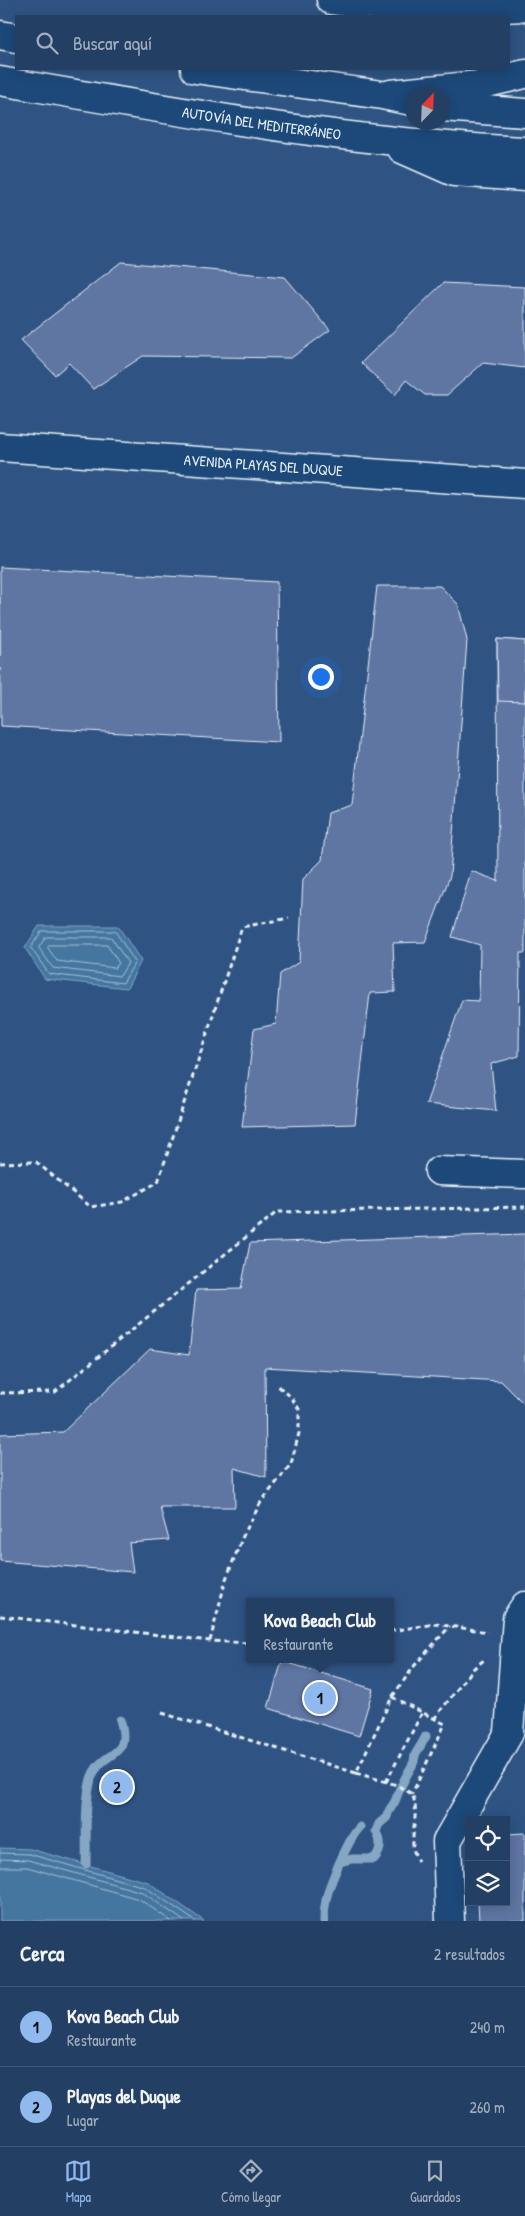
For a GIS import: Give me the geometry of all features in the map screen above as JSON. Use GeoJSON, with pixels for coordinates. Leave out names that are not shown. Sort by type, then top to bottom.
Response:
{"type":"FeatureCollection","features":[{"type":"Feature","properties":{"kind":"main road"},"geometry":{"type":"LineString","coordinates":[[331,0],[424,11],[525,7]]}},
{"type":"Feature","properties":{"kind":"main road"},"geometry":{"type":"LineString","coordinates":[[0,35],[15,38]]}},
{"type":"Feature","properties":{"kind":"main road"},"geometry":{"type":"LineString","coordinates":[[202,70],[405,100]]}},
{"type":"Feature","properties":{"kind":"main road"},"geometry":{"type":"LineString","coordinates":[[382,95],[479,84],[525,74]]}},
{"type":"Feature","properties":{"kind":"main road","name":"AUTOVÍA DEL MEDITERRÁNEO"},"geometry":{"type":"LineString","coordinates":[[0,81],[184,113],[380,140],[525,151]]}},
{"type":"Feature","properties":{"kind":"main road"},"geometry":{"type":"LineString","coordinates":[[450,108],[525,113]]}},
{"type":"Feature","properties":{"kind":"main road"},"geometry":{"type":"LineString","coordinates":[[380,140],[454,172],[525,178]]}},
{"type":"Feature","properties":{"kind":"main road","name":"AVENIDA PLAYAS DEL DUQUE"},"geometry":{"type":"LineString","coordinates":[[0,447],[525,484]]}},
{"type":"Feature","properties":{"kind":"main road"},"geometry":{"type":"LineString","coordinates":[[439,1172],[525,1174]]}},
{"type":"Feature","properties":{"kind":"main road"},"geometry":{"type":"LineString","coordinates":[[450,1921],[447,1841],[509,1733],[517,1618],[525,1606]]}},
{"type":"Feature","properties":{"kind":"path"},"geometry":{"type":"LineString","coordinates":[[0,1163],[36,1162],[91,1207],[122,1202],[158,1182],[242,927],[289,918]]}},
{"type":"Feature","properties":{"kind":"path"},"geometry":{"type":"LineString","coordinates":[[0,1393],[55,1392],[277,1212],[525,1207]]}},
{"type":"Feature","properties":{"kind":"path"},"geometry":{"type":"LineString","coordinates":[[210,1641],[226,1579],[243,1536],[261,1502],[290,1464],[299,1433],[299,1409],[291,1397],[277,1385]]}},
{"type":"Feature","properties":{"kind":"path"},"geometry":{"type":"LineString","coordinates":[[0,1616],[210,1641],[246,1643]]}},
{"type":"Feature","properties":{"kind":"path"},"geometry":{"type":"LineString","coordinates":[[394,1630],[436,1624],[517,1636]]}},
{"type":"Feature","properties":{"kind":"path"},"geometry":{"type":"LineString","coordinates":[[356,1773],[392,1697],[414,1664],[450,1626]]}},
{"type":"Feature","properties":{"kind":"path"},"geometry":{"type":"LineString","coordinates":[[434,1719],[474,1668],[517,1636]]}},
{"type":"Feature","properties":{"kind":"path"},"geometry":{"type":"LineString","coordinates":[[392,1697],[445,1724],[412,1794]]}},
{"type":"Feature","properties":{"kind":"path"},"geometry":{"type":"LineString","coordinates":[[162,1713],[403,1788]]}},
{"type":"Feature","properties":{"kind":"path"},"geometry":{"type":"LineString","coordinates":[[386,1782],[422,1713]]}},
{"type":"Feature","properties":{"kind":"water"},"geometry":{"type":"Polygon","coordinates":[[[39,926],[118,926],[141,961],[127,988],[45,979],[25,948],[39,926]]]}},
{"type":"Feature","properties":{"kind":"water"},"geometry":{"type":"Polygon","coordinates":[[[0,1848],[30,1849],[148,1882],[204,1921],[0,1921],[0,1848]]]}},
{"type":"Feature","properties":{"kind":"building"},"geometry":{"type":"Polygon","coordinates":[[[121,262],[285,277],[330,330],[291,358],[143,356],[93,389],[69,363],[55,375],[21,340],[121,262]]]}},
{"type":"Feature","properties":{"kind":"building"},"geometry":{"type":"Polygon","coordinates":[[[443,283],[525,287],[525,368],[483,363],[447,395],[425,395],[406,380],[395,395],[361,363],[443,283]]]}},
{"type":"Feature","properties":{"kind":"building"},"geometry":{"type":"Polygon","coordinates":[[[0,567],[277,582],[279,742],[1,726],[0,567]]]}},
{"type":"Feature","properties":{"kind":"building"},"geometry":{"type":"Polygon","coordinates":[[[377,586],[440,586],[458,604],[467,640],[450,876],[425,942],[393,943],[395,992],[370,993],[355,1124],[242,1127],[254,1029],[276,1024],[280,974],[299,962],[303,879],[322,860],[328,813],[352,805],[377,586]]]}},
{"type":"Feature","properties":{"kind":"building"},"geometry":{"type":"Polygon","coordinates":[[[497,639],[525,641],[525,953],[520,953],[519,1056],[491,1064],[496,1111],[426,1104],[462,1000],[479,1001],[480,945],[452,937],[471,871],[498,881],[497,639]]]}},
{"type":"Feature","properties":{"kind":"building"},"geometry":{"type":"Polygon","coordinates":[[[497,639],[525,641],[525,702],[498,701],[497,639]]]}},
{"type":"Feature","properties":{"kind":"building"},"geometry":{"type":"Polygon","coordinates":[[[525,1234],[525,1405],[501,1381],[265,1367],[266,1477],[234,1468],[235,1507],[160,1507],[169,1540],[129,1543],[133,1572],[0,1561],[0,1434],[63,1432],[150,1349],[189,1355],[196,1290],[241,1289],[250,1243],[525,1234]]]}},
{"type":"Feature","properties":{"kind":"building"},"geometry":{"type":"Polygon","coordinates":[[[281,1663],[288,1663],[373,1689],[359,1736],[268,1708],[281,1663]]]}},
{"type":"Feature","properties":{"kind":"building"},"geometry":{"type":"Polygon","coordinates":[[[525,1833],[525,1921],[479,1921],[478,1906],[510,1906],[510,1834],[525,1833]]]}},
{"type":"Feature","properties":{"kind":"waterway"},"geometry":{"type":"LineString","coordinates":[[86,1864],[87,1811],[91,1779],[102,1762],[119,1749],[123,1733],[120,1720]]}},
{"type":"Feature","properties":{"kind":"waterway"},"geometry":{"type":"LineString","coordinates":[[340,1862],[352,1859],[374,1859],[377,1856],[380,1845],[376,1831],[379,1824],[387,1817],[395,1802],[403,1781],[414,1763],[415,1754],[426,1736]]}},
{"type":"Feature","properties":{"kind":"waterway"},"geometry":{"type":"LineString","coordinates":[[324,1921],[325,1903],[332,1881],[350,1841],[360,1827]]}},
{"type":"Feature","properties":{"kind":"place","name":"Kova Beach Club"},"geometry":{"type":"Point","coordinates":[320,1698]}},
{"type":"Feature","properties":{"kind":"place","name":"Playas del Duque"},"geometry":{"type":"Point","coordinates":[117,1787]}}]}
